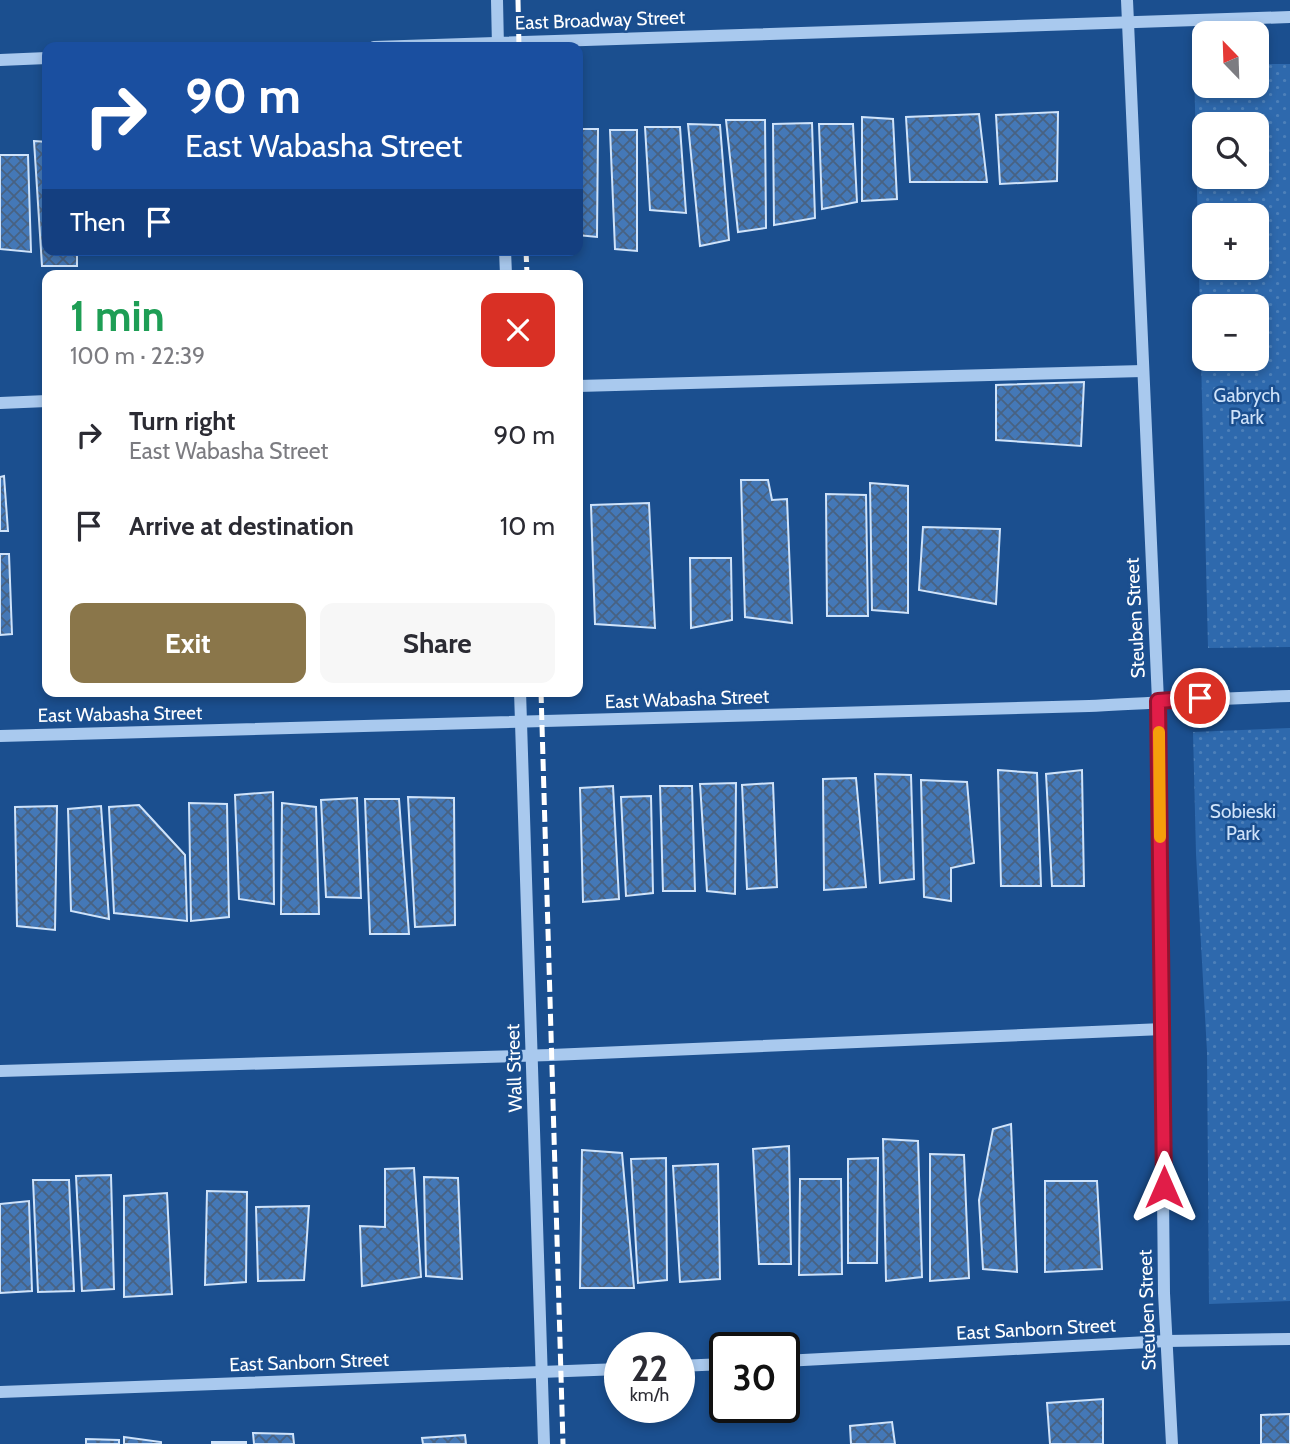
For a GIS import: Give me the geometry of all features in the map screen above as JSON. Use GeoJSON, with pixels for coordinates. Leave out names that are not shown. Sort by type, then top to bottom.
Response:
{"type":"FeatureCollection","features":[{"type":"Feature","properties":{"kind":"street"},"geometry":{"type":"LineString","coordinates":[[497,0],[498,42]]}},
{"type":"Feature","properties":{"kind":"street","name":"Steuben Street"},"geometry":{"type":"LineString","coordinates":[[1127,0],[1158,701],[1164,1279],[1172,1444]]}},
{"type":"Feature","properties":{"kind":"street","name":"East Broadway Street"},"geometry":{"type":"LineString","coordinates":[[580,42],[1290,17]]}},
{"type":"Feature","properties":{"kind":"street"},"geometry":{"type":"LineString","coordinates":[[0,60],[42,58]]}},
{"type":"Feature","properties":{"kind":"street"},"geometry":{"type":"LineString","coordinates":[[583,386],[1143,371]]}},
{"type":"Feature","properties":{"kind":"street"},"geometry":{"type":"LineString","coordinates":[[0,403],[42,401]]}},
{"type":"Feature","properties":{"kind":"street","name":"East Wabasha Street"},"geometry":{"type":"LineString","coordinates":[[0,736],[521,724],[1088,706],[1290,696]]}},
{"type":"Feature","properties":{"kind":"street","name":"Wall Street"},"geometry":{"type":"LineString","coordinates":[[520,697],[544,1444]]}},
{"type":"Feature","properties":{"kind":"street"},"geometry":{"type":"LineString","coordinates":[[0,1071],[533,1056],[1163,1029]]}},
{"type":"Feature","properties":{"kind":"street","name":"East Sanborn Street"},"geometry":{"type":"LineString","coordinates":[[800,1360],[1167,1341],[1290,1339]]}},
{"type":"Feature","properties":{"kind":"street","name":"East Sanborn Street"},"geometry":{"type":"LineString","coordinates":[[0,1392],[604,1370]]}},
{"type":"Feature","properties":{"kind":"green space","name":"Gabrych Park"},"geometry":{"type":"Polygon","coordinates":[[[1269,64],[1290,64],[1290,647],[1208,648],[1201,371],[1269,371],[1269,294],[1199,294],[1199,280],[1269,280],[1269,203],[1197,203],[1197,189],[1269,189],[1269,112],[1195,112],[1195,98],[1269,98],[1269,64]]]}},
{"type":"Feature","properties":{"kind":"green space","name":"Sobieski Park"},"geometry":{"type":"Polygon","coordinates":[[[1290,728],[1290,1301],[1209,1304],[1207,1052],[1196,854],[1193,732],[1290,728]]]}},
{"type":"Feature","properties":{"kind":"building"},"geometry":{"type":"Polygon","coordinates":[[[1058,112],[1057,181],[1000,184],[996,115],[1058,112]]]}},
{"type":"Feature","properties":{"kind":"building"},"geometry":{"type":"Polygon","coordinates":[[[979,114],[987,182],[910,182],[906,117],[979,114]]]}},
{"type":"Feature","properties":{"kind":"building"},"geometry":{"type":"Polygon","coordinates":[[[862,117],[893,119],[897,199],[862,201],[862,117]]]}},
{"type":"Feature","properties":{"kind":"building"},"geometry":{"type":"Polygon","coordinates":[[[726,120],[765,120],[766,228],[738,232],[726,120]]]}},
{"type":"Feature","properties":{"kind":"building"},"geometry":{"type":"Polygon","coordinates":[[[812,123],[815,218],[774,225],[773,124],[812,123]]]}},
{"type":"Feature","properties":{"kind":"building"},"geometry":{"type":"Polygon","coordinates":[[[688,124],[720,125],[729,240],[700,246],[688,124]]]}},
{"type":"Feature","properties":{"kind":"building"},"geometry":{"type":"Polygon","coordinates":[[[819,124],[853,124],[857,202],[822,209],[819,124]]]}},
{"type":"Feature","properties":{"kind":"building"},"geometry":{"type":"Polygon","coordinates":[[[645,127],[680,127],[686,213],[650,210],[645,127]]]}},
{"type":"Feature","properties":{"kind":"building"},"geometry":{"type":"Polygon","coordinates":[[[583,129],[598,129],[597,237],[583,236],[583,129]]]}},
{"type":"Feature","properties":{"kind":"building"},"geometry":{"type":"Polygon","coordinates":[[[610,130],[637,130],[637,251],[615,249],[610,130]]]}},
{"type":"Feature","properties":{"kind":"building"},"geometry":{"type":"Polygon","coordinates":[[[34,141],[42,142],[42,256],[77,256],[77,266],[42,266],[34,141]]]}},
{"type":"Feature","properties":{"kind":"building"},"geometry":{"type":"Polygon","coordinates":[[[0,155],[28,155],[31,252],[0,249],[0,155]]]}},
{"type":"Feature","properties":{"kind":"building"},"geometry":{"type":"Polygon","coordinates":[[[1084,382],[1081,446],[996,440],[996,385],[1084,382]]]}},
{"type":"Feature","properties":{"kind":"building"},"geometry":{"type":"Polygon","coordinates":[[[4,476],[8,531],[0,531],[0,477],[4,476]]]}},
{"type":"Feature","properties":{"kind":"building"},"geometry":{"type":"Polygon","coordinates":[[[741,480],[768,480],[772,500],[787,499],[792,623],[745,617],[741,480]]]}},
{"type":"Feature","properties":{"kind":"building"},"geometry":{"type":"Polygon","coordinates":[[[870,483],[908,486],[908,613],[872,610],[870,483]]]}},
{"type":"Feature","properties":{"kind":"building"},"geometry":{"type":"Polygon","coordinates":[[[826,494],[866,495],[868,616],[827,616],[826,494]]]}},
{"type":"Feature","properties":{"kind":"building"},"geometry":{"type":"Polygon","coordinates":[[[649,503],[655,628],[595,624],[591,505],[649,503]]]}},
{"type":"Feature","properties":{"kind":"building"},"geometry":{"type":"Polygon","coordinates":[[[923,527],[1000,529],[996,604],[919,590],[923,527]]]}},
{"type":"Feature","properties":{"kind":"building"},"geometry":{"type":"Polygon","coordinates":[[[0,554],[9,554],[12,634],[0,635],[0,554]]]}},
{"type":"Feature","properties":{"kind":"building"},"geometry":{"type":"Polygon","coordinates":[[[690,558],[731,558],[732,620],[691,628],[690,558]]]}},
{"type":"Feature","properties":{"kind":"building"},"geometry":{"type":"Polygon","coordinates":[[[998,770],[1037,773],[1041,886],[1001,886],[998,770]]]}},
{"type":"Feature","properties":{"kind":"building"},"geometry":{"type":"Polygon","coordinates":[[[1082,770],[1084,886],[1052,886],[1046,774],[1082,770]]]}},
{"type":"Feature","properties":{"kind":"building"},"geometry":{"type":"Polygon","coordinates":[[[875,774],[911,775],[914,879],[880,883],[875,774]]]}},
{"type":"Feature","properties":{"kind":"building"},"geometry":{"type":"Polygon","coordinates":[[[856,778],[866,887],[824,890],[823,779],[856,778]]]}},
{"type":"Feature","properties":{"kind":"building"},"geometry":{"type":"Polygon","coordinates":[[[921,780],[967,782],[974,863],[951,868],[951,901],[924,897],[921,780]]]}},
{"type":"Feature","properties":{"kind":"building"},"geometry":{"type":"Polygon","coordinates":[[[736,783],[735,894],[707,891],[700,784],[736,783]]]}},
{"type":"Feature","properties":{"kind":"building"},"geometry":{"type":"Polygon","coordinates":[[[773,783],[777,887],[747,889],[742,785],[773,783]]]}},
{"type":"Feature","properties":{"kind":"building"},"geometry":{"type":"Polygon","coordinates":[[[613,786],[619,899],[583,902],[580,788],[613,786]]]}},
{"type":"Feature","properties":{"kind":"building"},"geometry":{"type":"Polygon","coordinates":[[[660,786],[692,786],[695,891],[663,891],[660,786]]]}},
{"type":"Feature","properties":{"kind":"building"},"geometry":{"type":"Polygon","coordinates":[[[273,792],[274,904],[239,899],[235,795],[273,792]]]}},
{"type":"Feature","properties":{"kind":"building"},"geometry":{"type":"Polygon","coordinates":[[[651,796],[653,893],[626,896],[621,797],[651,796]]]}},
{"type":"Feature","properties":{"kind":"building"},"geometry":{"type":"Polygon","coordinates":[[[408,797],[454,798],[455,925],[415,927],[408,797]]]}},
{"type":"Feature","properties":{"kind":"building"},"geometry":{"type":"Polygon","coordinates":[[[357,798],[361,898],[326,897],[321,800],[357,798]]]}},
{"type":"Feature","properties":{"kind":"building"},"geometry":{"type":"Polygon","coordinates":[[[365,799],[399,799],[409,934],[370,934],[365,799]]]}},
{"type":"Feature","properties":{"kind":"building"},"geometry":{"type":"Polygon","coordinates":[[[189,803],[227,804],[229,917],[191,921],[189,803]]]}},
{"type":"Feature","properties":{"kind":"building"},"geometry":{"type":"Polygon","coordinates":[[[282,803],[316,807],[319,914],[281,914],[282,803]]]}},
{"type":"Feature","properties":{"kind":"building"},"geometry":{"type":"Polygon","coordinates":[[[139,805],[185,855],[187,921],[114,913],[109,807],[139,805]]]}},
{"type":"Feature","properties":{"kind":"building"},"geometry":{"type":"Polygon","coordinates":[[[57,806],[55,930],[17,926],[15,807],[57,806]]]}},
{"type":"Feature","properties":{"kind":"building"},"geometry":{"type":"Polygon","coordinates":[[[101,806],[109,919],[71,911],[68,809],[101,806]]]}},
{"type":"Feature","properties":{"kind":"building"},"geometry":{"type":"Polygon","coordinates":[[[1011,1124],[1017,1272],[983,1269],[979,1200],[993,1129],[1011,1124]]]}},
{"type":"Feature","properties":{"kind":"building"},"geometry":{"type":"Polygon","coordinates":[[[883,1139],[918,1141],[922,1277],[886,1281],[883,1139]]]}},
{"type":"Feature","properties":{"kind":"building"},"geometry":{"type":"Polygon","coordinates":[[[789,1146],[791,1264],[759,1264],[753,1149],[789,1146]]]}},
{"type":"Feature","properties":{"kind":"building"},"geometry":{"type":"Polygon","coordinates":[[[582,1150],[622,1153],[634,1288],[580,1288],[582,1150]]]}},
{"type":"Feature","properties":{"kind":"building"},"geometry":{"type":"Polygon","coordinates":[[[930,1154],[964,1155],[969,1278],[930,1281],[930,1154]]]}},
{"type":"Feature","properties":{"kind":"building"},"geometry":{"type":"Polygon","coordinates":[[[666,1158],[667,1280],[638,1283],[631,1159],[666,1158]]]}},
{"type":"Feature","properties":{"kind":"building"},"geometry":{"type":"Polygon","coordinates":[[[878,1158],[877,1263],[848,1263],[848,1159],[878,1158]]]}},
{"type":"Feature","properties":{"kind":"building"},"geometry":{"type":"Polygon","coordinates":[[[718,1164],[720,1279],[680,1282],[673,1166],[718,1164]]]}},
{"type":"Feature","properties":{"kind":"building"},"geometry":{"type":"Polygon","coordinates":[[[414,1168],[421,1277],[362,1286],[360,1226],[385,1227],[385,1169],[414,1168]]]}},
{"type":"Feature","properties":{"kind":"building"},"geometry":{"type":"Polygon","coordinates":[[[111,1175],[114,1289],[82,1291],[76,1176],[111,1175]]]}},
{"type":"Feature","properties":{"kind":"building"},"geometry":{"type":"Polygon","coordinates":[[[424,1177],[458,1178],[462,1279],[426,1276],[424,1177]]]}},
{"type":"Feature","properties":{"kind":"building"},"geometry":{"type":"Polygon","coordinates":[[[800,1179],[841,1179],[842,1274],[799,1275],[800,1179]]]}},
{"type":"Feature","properties":{"kind":"building"},"geometry":{"type":"Polygon","coordinates":[[[33,1180],[69,1180],[74,1291],[38,1292],[33,1180]]]}},
{"type":"Feature","properties":{"kind":"building"},"geometry":{"type":"Polygon","coordinates":[[[1045,1181],[1097,1181],[1102,1269],[1045,1272],[1045,1181]]]}},
{"type":"Feature","properties":{"kind":"building"},"geometry":{"type":"Polygon","coordinates":[[[207,1191],[247,1192],[246,1282],[205,1285],[207,1191]]]}},
{"type":"Feature","properties":{"kind":"building"},"geometry":{"type":"Polygon","coordinates":[[[167,1193],[172,1294],[124,1297],[124,1196],[167,1193]]]}},
{"type":"Feature","properties":{"kind":"building"},"geometry":{"type":"Polygon","coordinates":[[[29,1201],[32,1291],[0,1293],[0,1204],[29,1201]]]}},
{"type":"Feature","properties":{"kind":"building"},"geometry":{"type":"Polygon","coordinates":[[[309,1206],[304,1280],[258,1281],[256,1207],[309,1206]]]}},
{"type":"Feature","properties":{"kind":"building"},"geometry":{"type":"Polygon","coordinates":[[[1103,1399],[1103,1444],[1050,1444],[1047,1403],[1103,1399]]]}},
{"type":"Feature","properties":{"kind":"building"},"geometry":{"type":"Polygon","coordinates":[[[1290,1414],[1290,1444],[1261,1444],[1261,1415],[1290,1414]]]}},
{"type":"Feature","properties":{"kind":"building"},"geometry":{"type":"Polygon","coordinates":[[[892,1422],[895,1444],[851,1444],[850,1426],[892,1422]]]}},
{"type":"Feature","properties":{"kind":"building"},"geometry":{"type":"Polygon","coordinates":[[[253,1433],[293,1434],[294,1444],[254,1444],[253,1433]]]}},
{"type":"Feature","properties":{"kind":"building"},"geometry":{"type":"Polygon","coordinates":[[[465,1435],[466,1444],[423,1444],[422,1438],[465,1435]]]}},
{"type":"Feature","properties":{"kind":"building"},"geometry":{"type":"Polygon","coordinates":[[[124,1437],[161,1442],[161,1444],[124,1444],[124,1437]]]}},
{"type":"Feature","properties":{"kind":"building"},"geometry":{"type":"Polygon","coordinates":[[[86,1439],[119,1440],[119,1444],[86,1444],[86,1439]]]}},
{"type":"Feature","properties":{"kind":"building"},"geometry":{"type":"Polygon","coordinates":[[[246,1442],[246,1444],[212,1444],[246,1442]]]}},
{"type":"Feature","properties":{"kind":"railway"},"geometry":{"type":"LineString","coordinates":[[518,0],[519,42]]}},
{"type":"Feature","properties":{"kind":"railway"},"geometry":{"type":"LineString","coordinates":[[526,256],[527,270]]}},
{"type":"Feature","properties":{"kind":"railway"},"geometry":{"type":"LineString","coordinates":[[541,697],[563,1444]]}},
{"type":"Feature","properties":{"kind":"slow traffic"},"geometry":{"type":"LineString","coordinates":[[1159,732],[1160,837]]}},
{"type":"Feature","properties":{"kind":"route"},"geometry":{"type":"LineString","coordinates":[[1164,1187],[1158,701],[1200,698]]}}]}
